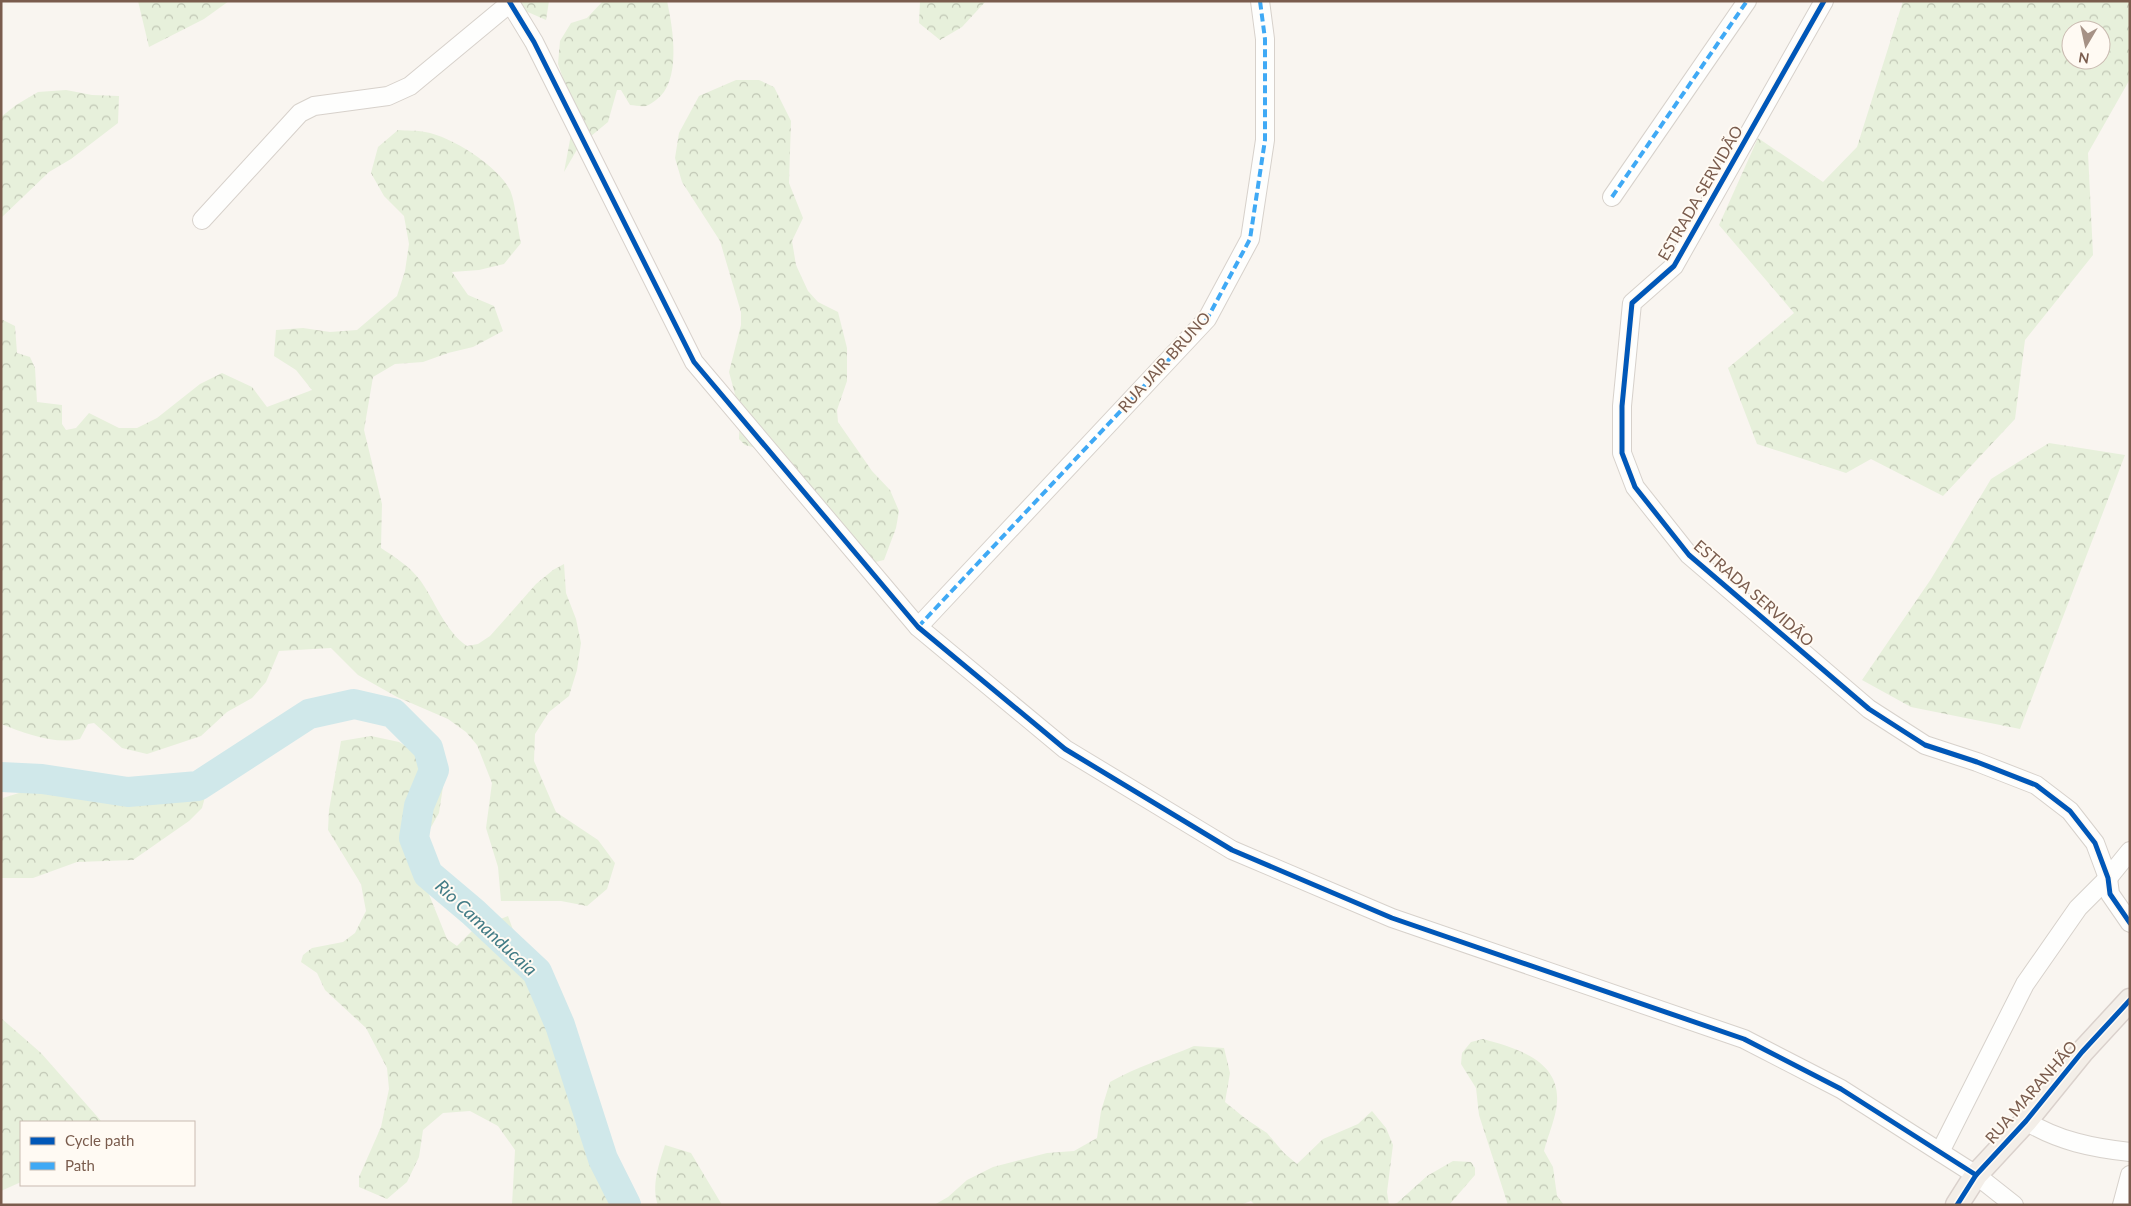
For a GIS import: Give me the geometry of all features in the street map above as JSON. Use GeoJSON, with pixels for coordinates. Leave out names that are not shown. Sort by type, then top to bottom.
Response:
{"type":"FeatureCollection","features":[{"type":"Feature","properties":{"kind":"main road","name":"RUA MARANHÃO"},"geometry":{"type":"LineString","coordinates":[[1956,1205],[1976,1175],[2026,1121],[2082,1052],[2130,1000]]}},
{"type":"Feature","properties":{"kind":"street","name":"RUA JAIR BRUNO"},"geometry":{"type":"LineString","coordinates":[[918,627],[1206,319],[1211,311],[1250,239],[1265,140],[1266,39],[1260,1]]}},
{"type":"Feature","properties":{"kind":"street"},"geometry":{"type":"LineString","coordinates":[[1612,197],[1747,1]]}},
{"type":"Feature","properties":{"kind":"street","name":"ESTRADA SERVIDÃO"},"geometry":{"type":"LineString","coordinates":[[1824,1],[1674,266],[1632,303],[1622,406],[1622,454],[1635,487],[1689,555],[1868,709],[1925,744],[2036,785],[2070,811],[2095,843],[2108,878],[2110,894],[2130,923]]}},
{"type":"Feature","properties":{"kind":"street"},"geometry":{"type":"LineString","coordinates":[[202,220],[300,113],[314,106],[388,96],[410,86],[510,2],[534,42],[694,362],[918,627],[1065,749],[1232,850],[1392,918],[1744,1039],[1841,1088],[1976,1175],[2014,1205]]}},
{"type":"Feature","properties":{"kind":"street"},"geometry":{"type":"LineString","coordinates":[[1940,1152],[2025,984],[2078,908],[2108,878],[2130,851]]}},
{"type":"Feature","properties":{"kind":"street"},"geometry":{"type":"LineString","coordinates":[[2026,1121],[2039,1130],[2068,1141],[2130,1152]]}},
{"type":"Feature","properties":{"kind":"street"},"geometry":{"type":"LineString","coordinates":[[2122,1205],[2130,1175]]}},
{"type":"Feature","properties":{"kind":"green space"},"geometry":{"type":"Polygon","coordinates":[[[138,1],[229,1],[204,19],[149,47],[138,1]]]}},
{"type":"Feature","properties":{"kind":"green space"},"geometry":{"type":"Polygon","coordinates":[[[517,1],[549,1],[546,20],[521,9],[517,1]]]}},
{"type":"Feature","properties":{"kind":"green space"},"geometry":{"type":"Polygon","coordinates":[[[603,1],[667,1],[674,54],[670,81],[664,92],[647,106],[630,105],[621,90],[617,90],[608,122],[579,146],[564,172],[575,113],[558,64],[560,41],[571,23],[587,18],[603,1]]]}},
{"type":"Feature","properties":{"kind":"green space"},"geometry":{"type":"Polygon","coordinates":[[[920,1],[986,1],[962,27],[940,40],[919,23],[920,1]]]}},
{"type":"Feature","properties":{"kind":"green space"},"geometry":{"type":"Polygon","coordinates":[[[1903,1],[2130,1],[2130,79],[2088,153],[2093,255],[2025,340],[2015,419],[1943,496],[1871,459],[1846,473],[1757,444],[1728,368],[1794,313],[1719,225],[1758,138],[1823,182],[1857,147],[1903,1]]]}},
{"type":"Feature","properties":{"kind":"green space"},"geometry":{"type":"Polygon","coordinates":[[[736,80],[759,80],[774,87],[791,121],[789,183],[803,218],[792,241],[796,265],[808,291],[818,302],[838,312],[847,348],[847,381],[837,410],[838,422],[872,471],[890,490],[899,511],[896,528],[884,560],[863,565],[774,453],[745,445],[739,439],[740,413],[729,372],[741,325],[741,312],[720,241],[682,182],[675,158],[679,133],[699,96],[736,80]]]}},
{"type":"Feature","properties":{"kind":"green space"},"geometry":{"type":"Polygon","coordinates":[[[66,90],[92,95],[119,96],[118,123],[71,159],[49,172],[1,218],[1,117],[16,105],[38,92],[66,90]]]}},
{"type":"Feature","properties":{"kind":"green space"},"geometry":{"type":"Polygon","coordinates":[[[398,130],[422,131],[448,139],[485,162],[495,171],[504,181],[512,195],[521,243],[504,264],[479,270],[452,272],[468,295],[494,306],[503,331],[473,347],[423,362],[395,364],[373,377],[364,430],[382,504],[381,548],[402,562],[416,575],[446,624],[459,640],[467,646],[478,644],[490,636],[536,584],[553,570],[564,564],[566,593],[576,619],[581,643],[577,670],[569,696],[549,712],[535,734],[534,761],[556,812],[598,840],[615,863],[607,889],[587,906],[561,901],[501,901],[498,867],[486,828],[492,783],[477,745],[466,732],[448,719],[397,697],[358,675],[331,648],[279,651],[266,682],[252,698],[227,712],[201,736],[147,754],[122,748],[94,723],[88,724],[80,739],[70,740],[40,737],[1,724],[1,319],[15,326],[17,353],[30,357],[35,368],[37,402],[62,405],[62,424],[66,430],[76,428],[89,413],[119,428],[137,428],[157,418],[200,384],[222,373],[252,387],[267,407],[312,390],[296,370],[274,356],[276,330],[303,328],[330,332],[357,330],[397,296],[405,271],[409,244],[404,216],[384,196],[371,173],[378,147],[398,130]]]}},
{"type":"Feature","properties":{"kind":"green space"},"geometry":{"type":"Polygon","coordinates":[[[2049,443],[2125,455],[2020,729],[1911,707],[1862,680],[1931,579],[1991,479],[2049,443]]]}},
{"type":"Feature","properties":{"kind":"green space"},"geometry":{"type":"Polygon","coordinates":[[[371,736],[399,742],[432,762],[444,780],[439,813],[417,852],[426,887],[447,939],[457,946],[473,930],[508,916],[516,938],[544,987],[568,1052],[578,1089],[620,1172],[629,1205],[512,1205],[515,1150],[498,1126],[470,1111],[443,1113],[423,1130],[419,1157],[407,1182],[387,1199],[359,1187],[359,1177],[381,1127],[389,1089],[387,1068],[366,1028],[325,990],[317,973],[301,962],[303,955],[312,948],[343,942],[355,933],[366,911],[361,884],[328,830],[329,810],[341,741],[371,736]]]}},
{"type":"Feature","properties":{"kind":"green space"},"geometry":{"type":"Polygon","coordinates":[[[126,785],[205,797],[202,808],[189,821],[133,860],[77,862],[33,878],[1,878],[3,798],[38,787],[126,785]]]}},
{"type":"Feature","properties":{"kind":"green space"},"geometry":{"type":"Polygon","coordinates":[[[1,1018],[41,1053],[101,1121],[20,1121],[20,1182],[1,1191],[1,1018]]]}},
{"type":"Feature","properties":{"kind":"green space"},"geometry":{"type":"Polygon","coordinates":[[[1483,1039],[1509,1047],[1534,1058],[1544,1066],[1551,1076],[1556,1088],[1557,1102],[1554,1120],[1544,1151],[1553,1167],[1557,1196],[1564,1205],[1508,1205],[1479,1115],[1476,1088],[1461,1064],[1462,1053],[1471,1042],[1483,1039]]]}},
{"type":"Feature","properties":{"kind":"green space"},"geometry":{"type":"Polygon","coordinates":[[[1194,1046],[1224,1048],[1230,1073],[1225,1102],[1267,1133],[1284,1153],[1297,1164],[1323,1139],[1358,1124],[1372,1111],[1386,1128],[1393,1145],[1387,1192],[1389,1205],[1255,1205],[1251,1201],[1240,1205],[934,1205],[948,1197],[967,1180],[993,1167],[1047,1153],[1074,1151],[1097,1138],[1101,1111],[1110,1082],[1141,1067],[1194,1046]]]}},
{"type":"Feature","properties":{"kind":"green space"},"geometry":{"type":"Polygon","coordinates":[[[665,1145],[691,1153],[722,1205],[658,1205],[655,1190],[658,1167],[665,1145]]]}},
{"type":"Feature","properties":{"kind":"green space"},"geometry":{"type":"Polygon","coordinates":[[[1453,1161],[1471,1162],[1475,1168],[1475,1175],[1449,1205],[1391,1205],[1397,1203],[1427,1176],[1453,1161]]]}},
{"type":"Feature","properties":{"kind":"waterway","name":"Rio Camanducaia"},"geometry":{"type":"LineString","coordinates":[[1,777],[42,779],[128,792],[198,786],[309,714],[354,704],[393,713],[428,748],[434,770],[419,806],[414,838],[428,874],[473,912],[537,972],[560,1025],[603,1159],[626,1205]]}},
{"type":"Feature","properties":{"kind":"marked path"},"geometry":{"type":"LineString","coordinates":[[918,627],[1207,319],[1250,239],[1265,140],[1265,39],[1260,1]]}},
{"type":"Feature","properties":{"kind":"marked path"},"geometry":{"type":"LineString","coordinates":[[1612,197],[1747,1]]}},
{"type":"Feature","properties":{"kind":"cycle path"},"geometry":{"type":"LineString","coordinates":[[509,1],[534,42],[694,362],[918,627],[1065,749],[1232,850],[1392,918],[1744,1039],[1841,1089],[1976,1175]]}},
{"type":"Feature","properties":{"kind":"cycle path"},"geometry":{"type":"LineString","coordinates":[[1824,1],[1674,266],[1632,303],[1622,406],[1622,453],[1635,487],[1689,555],[1869,709],[1925,745],[1977,762],[2036,785],[2070,811],[2095,843],[2108,878],[2110,894],[2130,923]]}},
{"type":"Feature","properties":{"kind":"cycle path"},"geometry":{"type":"LineString","coordinates":[[1957,1205],[1976,1175],[2026,1121],[2082,1052],[2130,1000]]}}]}
